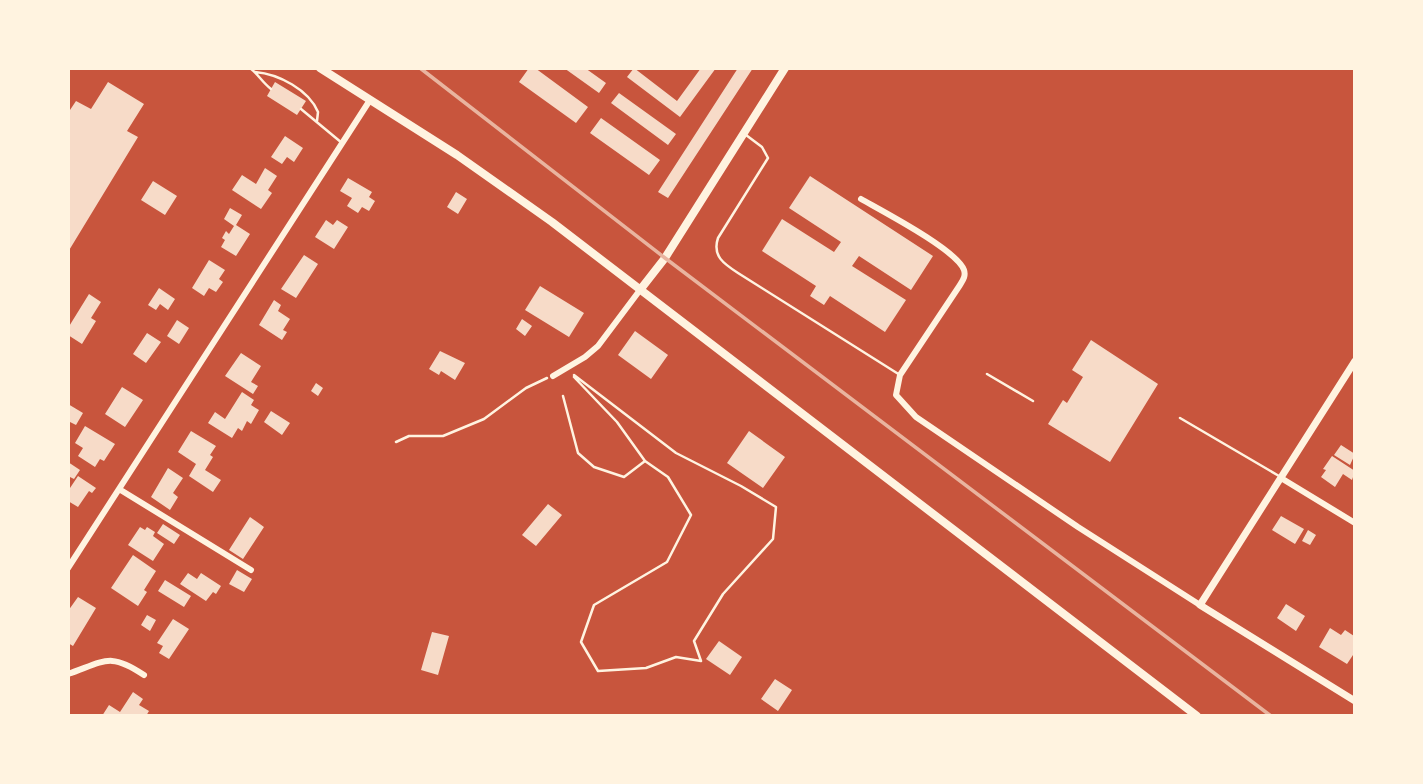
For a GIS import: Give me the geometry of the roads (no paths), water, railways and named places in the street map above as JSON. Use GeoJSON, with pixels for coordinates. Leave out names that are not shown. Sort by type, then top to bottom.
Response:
{"type":"FeatureCollection","features":[{"type":"Feature","properties":{"kind":"main road"},"geometry":{"type":"LineString","coordinates":[[320,68],[457,155],[552,222],[1196,716]]}},
{"type":"Feature","properties":{"kind":"main road"},"geometry":{"type":"LineString","coordinates":[[640,290],[665,258],[785,68]]}},
{"type":"Feature","properties":{"kind":"street"},"geometry":{"type":"LineString","coordinates":[[68,568],[370,100]]}},
{"type":"Feature","properties":{"kind":"street"},"geometry":{"type":"LineString","coordinates":[[861,199],[950,253],[964,270],[965,277],[900,375],[896,395],[916,417],[1078,527],[1355,701]]}},
{"type":"Feature","properties":{"kind":"street"},"geometry":{"type":"LineString","coordinates":[[553,376],[598,346],[640,290]]}},
{"type":"Feature","properties":{"kind":"street"},"geometry":{"type":"LineString","coordinates":[[1200,605],[1355,361]]}},
{"type":"Feature","properties":{"kind":"street"},"geometry":{"type":"LineString","coordinates":[[1282,478],[1355,523]]}},
{"type":"Feature","properties":{"kind":"street"},"geometry":{"type":"LineString","coordinates":[[119,489],[251,570]]}},
{"type":"Feature","properties":{"kind":"street"},"geometry":{"type":"LineString","coordinates":[[68,674],[111,660],[126,663],[144,675]]}},
{"type":"Feature","properties":{"kind":"lane"},"geometry":{"type":"LineString","coordinates":[[250,68],[258,79],[271,89]]}},
{"type":"Feature","properties":{"kind":"lane"},"geometry":{"type":"LineString","coordinates":[[255,72],[275,75],[309,97],[318,112],[317,121]]}},
{"type":"Feature","properties":{"kind":"lane"},"geometry":{"type":"LineString","coordinates":[[301,109],[342,144]]}},
{"type":"Feature","properties":{"kind":"lane"},"geometry":{"type":"LineString","coordinates":[[744,134],[762,147],[768,158],[718,237],[715,246],[719,259],[900,375]]}},
{"type":"Feature","properties":{"kind":"lane"},"geometry":{"type":"LineString","coordinates":[[987,374],[1033,401]]}},
{"type":"Feature","properties":{"kind":"lane"},"geometry":{"type":"LineString","coordinates":[[1180,418],[1282,478]]}},
{"type":"Feature","properties":{"kind":"railway"},"geometry":{"type":"LineString","coordinates":[[420,68],[665,258],[1271,716]]}}]}
